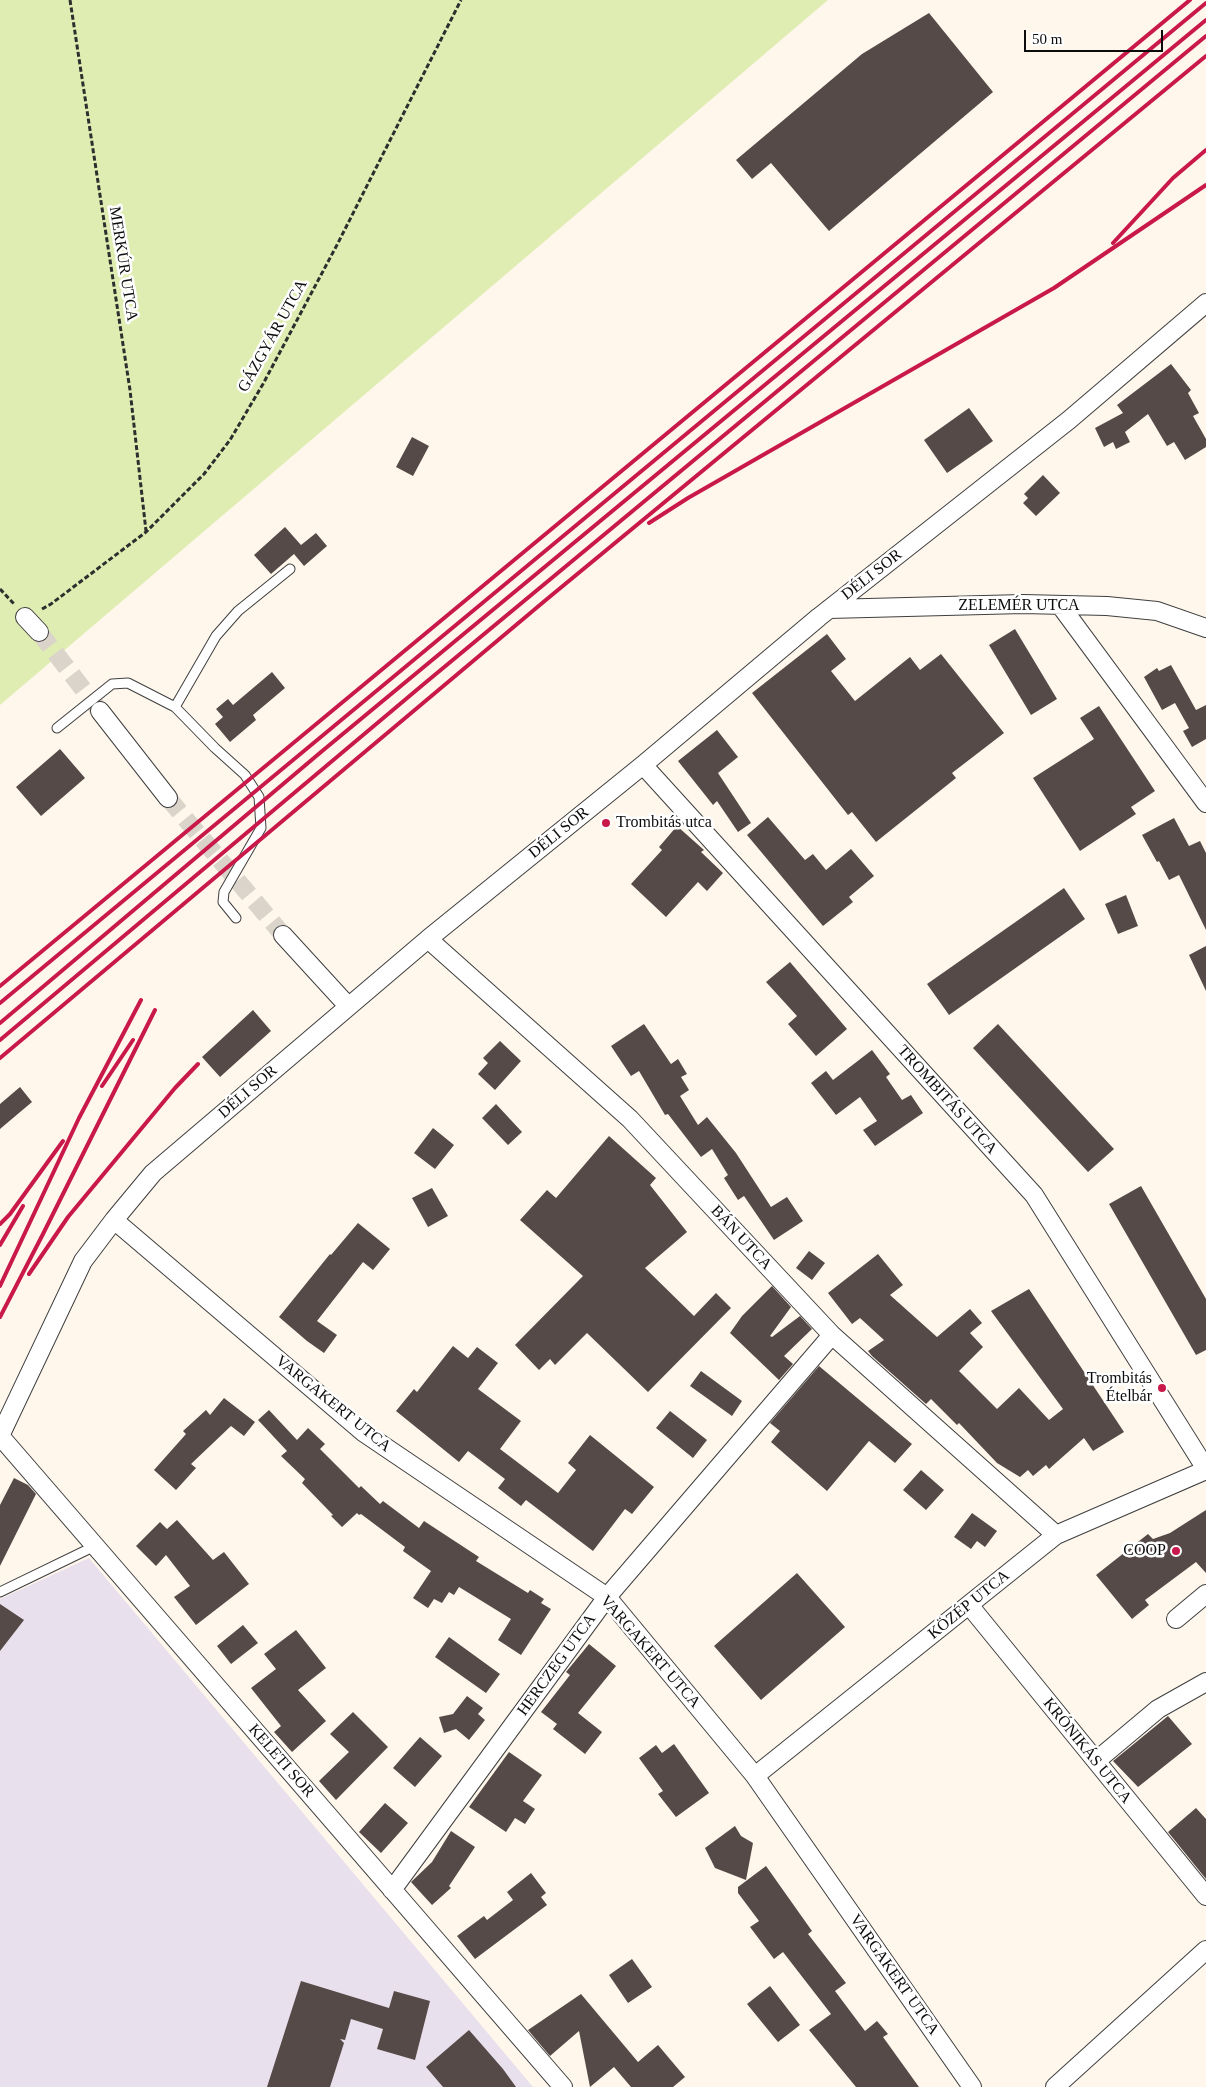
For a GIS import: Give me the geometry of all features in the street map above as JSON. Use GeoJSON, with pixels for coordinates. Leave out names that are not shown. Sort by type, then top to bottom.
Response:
{"type":"FeatureCollection","features":[{"type":"Feature","properties":{"kind":"street","name":"DÉLI SOR"},"geometry":{"type":"LineString","coordinates":[[0,1436],[83,1261],[153,1173],[428,939],[643,765],[829,609],[1068,420],[1206,303]]}},
{"type":"Feature","properties":{"kind":"street","name":"ZELEMÉR UTCA"},"geometry":{"type":"LineString","coordinates":[[829,609],[1060,605],[1107,606],[1157,612],[1206,628]]}},
{"type":"Feature","properties":{"kind":"street"},"geometry":{"type":"LineString","coordinates":[[1060,605],[1206,803]]}},
{"type":"Feature","properties":{"kind":"street"},"geometry":{"type":"LineString","coordinates":[[25,617],[39,632]]}},
{"type":"Feature","properties":{"kind":"street"},"geometry":{"type":"LineString","coordinates":[[100,711],[168,798]]}},
{"type":"Feature","properties":{"kind":"street","name":"TROMBITÁS UTCA"},"geometry":{"type":"LineString","coordinates":[[643,765],[1034,1195],[1206,1470]]}},
{"type":"Feature","properties":{"kind":"street"},"geometry":{"type":"LineString","coordinates":[[283,935],[348,1006]]}},
{"type":"Feature","properties":{"kind":"street","name":"BÁN UTCA"},"geometry":{"type":"LineString","coordinates":[[428,939],[630,1119],[832,1335],[1056,1535]]}},
{"type":"Feature","properties":{"kind":"street","name":"VARGAKERT UTCA"},"geometry":{"type":"LineString","coordinates":[[114,1220],[363,1432],[606,1597],[755,1776],[972,2087]]}},
{"type":"Feature","properties":{"kind":"street","name":"HERCZEG UTCA"},"geometry":{"type":"LineString","coordinates":[[392,1890],[606,1597],[832,1335]]}},
{"type":"Feature","properties":{"kind":"street","name":"KELETI SOR"},"geometry":{"type":"LineString","coordinates":[[0,1436],[563,2087]]}},
{"type":"Feature","properties":{"kind":"street","name":"KÖZÉP UTCA"},"geometry":{"type":"LineString","coordinates":[[755,1776],[1056,1535],[1206,1470]]}},
{"type":"Feature","properties":{"kind":"street"},"geometry":{"type":"LineString","coordinates":[[1176,1620],[1206,1594]]}},
{"type":"Feature","properties":{"kind":"street","name":"KRÓNIKÁS UTCA"},"geometry":{"type":"LineString","coordinates":[[969,1605],[1206,1896]]}},
{"type":"Feature","properties":{"kind":"street"},"geometry":{"type":"LineString","coordinates":[[1096,1760],[1158,1709],[1206,1682]]}},
{"type":"Feature","properties":{"kind":"street"},"geometry":{"type":"LineString","coordinates":[[1055,2087],[1206,1950]]}},
{"type":"Feature","properties":{"kind":"lane"},"geometry":{"type":"LineString","coordinates":[[175,707],[216,636],[238,611],[290,569]]}},
{"type":"Feature","properties":{"kind":"lane"},"geometry":{"type":"LineString","coordinates":[[57,728],[112,684],[128,682],[175,707],[215,748],[245,774],[259,797],[261,828],[224,892],[223,902],[236,918]]}},
{"type":"Feature","properties":{"kind":"lane"},"geometry":{"type":"LineString","coordinates":[[0,1592],[95,1546]]}},
{"type":"Feature","properties":{"kind":"path","name":"MERKÚR UTCA"},"geometry":{"type":"LineString","coordinates":[[70,0],[130,390],[146,532]]}},
{"type":"Feature","properties":{"kind":"path","name":"GÁZGYÁR UTCA"},"geometry":{"type":"LineString","coordinates":[[25,617],[51,604],[146,532],[204,474],[239,424],[262,384],[338,244],[462,0]]}},
{"type":"Feature","properties":{"kind":"shaded area"},"geometry":{"type":"Polygon","coordinates":[[[89,1558],[533,2087],[0,2087],[0,1599],[89,1558]]]}},
{"type":"Feature","properties":{"kind":"green space"},"geometry":{"type":"Polygon","coordinates":[[[0,0],[828,0],[0,705],[0,0]]]}},
{"type":"Feature","properties":{"kind":"building"},"geometry":{"type":"Polygon","coordinates":[[[929,13],[993,92],[829,231],[771,163],[752,179],[736,160],[862,54],[929,13]]]}},
{"type":"Feature","properties":{"kind":"building"},"geometry":{"type":"Polygon","coordinates":[[[1171,364],[1191,390],[1188,393],[1199,413],[1193,416],[1206,439],[1206,447],[1185,460],[1174,442],[1167,446],[1148,414],[1125,432],[1130,442],[1116,449],[1113,442],[1104,447],[1095,428],[1123,413],[1117,405],[1171,364]]]}},
{"type":"Feature","properties":{"kind":"building"},"geometry":{"type":"Polygon","coordinates":[[[969,408],[993,441],[947,473],[924,440],[969,408]]]}},
{"type":"Feature","properties":{"kind":"building"},"geometry":{"type":"Polygon","coordinates":[[[412,437],[429,446],[413,476],[396,467],[412,437]]]}},
{"type":"Feature","properties":{"kind":"building"},"geometry":{"type":"Polygon","coordinates":[[[1043,475],[1060,493],[1036,516],[1023,503],[1028,498],[1024,494],[1043,475]]]}},
{"type":"Feature","properties":{"kind":"building"},"geometry":{"type":"Polygon","coordinates":[[[285,527],[301,545],[316,533],[327,546],[304,566],[294,554],[271,574],[254,555],[285,527]]]}},
{"type":"Feature","properties":{"kind":"building"},"geometry":{"type":"Polygon","coordinates":[[[1015,629],[1057,699],[1031,715],[989,645],[1015,629]]]}},
{"type":"Feature","properties":{"kind":"building"},"geometry":{"type":"Polygon","coordinates":[[[827,634],[846,659],[831,671],[855,701],[910,657],[920,670],[941,654],[1004,733],[952,773],[956,778],[876,842],[852,812],[848,815],[752,693],[827,634]]]}},
{"type":"Feature","properties":{"kind":"building"},"geometry":{"type":"Polygon","coordinates":[[[1171,665],[1196,710],[1206,705],[1206,739],[1192,747],[1183,731],[1189,728],[1175,703],[1162,710],[1144,677],[1157,668],[1159,671],[1171,665]]]}},
{"type":"Feature","properties":{"kind":"building"},"geometry":{"type":"Polygon","coordinates":[[[272,672],[285,688],[253,715],[256,720],[230,742],[215,724],[223,717],[216,709],[228,699],[233,705],[272,672]]]}},
{"type":"Feature","properties":{"kind":"building"},"geometry":{"type":"Polygon","coordinates":[[[1099,706],[1155,791],[1131,807],[1136,814],[1080,851],[1033,778],[1094,739],[1080,718],[1099,706]]]}},
{"type":"Feature","properties":{"kind":"building"},"geometry":{"type":"Polygon","coordinates":[[[717,730],[738,757],[718,773],[751,823],[738,832],[717,801],[713,805],[678,761],[717,730]]]}},
{"type":"Feature","properties":{"kind":"building"},"geometry":{"type":"Polygon","coordinates":[[[60,749],[85,778],[41,816],[16,787],[60,749]]]}},
{"type":"Feature","properties":{"kind":"building"},"geometry":{"type":"Polygon","coordinates":[[[768,817],[805,860],[813,854],[826,870],[851,849],[874,876],[849,897],[853,902],[823,926],[747,835],[768,817]]]}},
{"type":"Feature","properties":{"kind":"building"},"geometry":{"type":"Polygon","coordinates":[[[1174,818],[1189,846],[1200,841],[1206,853],[1206,930],[1179,875],[1169,880],[1142,835],[1174,818]]]}},
{"type":"Feature","properties":{"kind":"building"},"geometry":{"type":"Polygon","coordinates":[[[677,826],[704,850],[701,852],[723,873],[707,891],[698,882],[666,917],[631,884],[662,850],[659,847],[677,826]]]}},
{"type":"Feature","properties":{"kind":"building"},"geometry":{"type":"Polygon","coordinates":[[[1064,888],[1085,919],[949,1015],[927,984],[1064,888]]]}},
{"type":"Feature","properties":{"kind":"building"},"geometry":{"type":"Polygon","coordinates":[[[1126,895],[1138,926],[1118,934],[1105,904],[1126,895]]]}},
{"type":"Feature","properties":{"kind":"building"},"geometry":{"type":"Polygon","coordinates":[[[1206,946],[1206,991],[1189,955],[1206,946]]]}},
{"type":"Feature","properties":{"kind":"building"},"geometry":{"type":"Polygon","coordinates":[[[790,962],[847,1029],[816,1056],[788,1024],[797,1016],[766,982],[790,962]]]}},
{"type":"Feature","properties":{"kind":"building"},"geometry":{"type":"Polygon","coordinates":[[[253,1010],[271,1031],[220,1077],[202,1057],[253,1010]]]}},
{"type":"Feature","properties":{"kind":"building"},"geometry":{"type":"Polygon","coordinates":[[[644,1024],[671,1064],[678,1059],[687,1074],[681,1077],[689,1090],[680,1096],[698,1125],[707,1117],[736,1153],[771,1207],[787,1197],[803,1221],[774,1240],[744,1196],[738,1200],[724,1178],[728,1175],[712,1149],[701,1157],[668,1114],[665,1115],[639,1071],[631,1076],[611,1046],[644,1024]]]}},
{"type":"Feature","properties":{"kind":"building"},"geometry":{"type":"Polygon","coordinates":[[[998,1024],[1114,1149],[1088,1172],[973,1048],[998,1024]]]}},
{"type":"Feature","properties":{"kind":"building"},"geometry":{"type":"Polygon","coordinates":[[[500,1041],[521,1061],[495,1090],[478,1074],[488,1063],[483,1058],[500,1041]]]}},
{"type":"Feature","properties":{"kind":"building"},"geometry":{"type":"Polygon","coordinates":[[[872,1050],[890,1074],[886,1077],[902,1100],[911,1095],[923,1113],[875,1146],[863,1130],[877,1121],[860,1097],[836,1115],[811,1083],[826,1071],[833,1080],[872,1050]]]}},
{"type":"Feature","properties":{"kind":"building"},"geometry":{"type":"Polygon","coordinates":[[[20,1087],[32,1102],[0,1129],[0,1104],[20,1087]]]}},
{"type":"Feature","properties":{"kind":"building"},"geometry":{"type":"Polygon","coordinates":[[[496,1104],[522,1132],[508,1145],[482,1118],[496,1104]]]}},
{"type":"Feature","properties":{"kind":"building"},"geometry":{"type":"Polygon","coordinates":[[[433,1128],[454,1145],[435,1169],[414,1153],[433,1128]]]}},
{"type":"Feature","properties":{"kind":"building"},"geometry":{"type":"Polygon","coordinates":[[[609,1136],[656,1178],[650,1185],[687,1232],[645,1268],[694,1316],[716,1293],[731,1308],[648,1392],[587,1333],[555,1365],[550,1359],[539,1370],[515,1345],[583,1276],[520,1220],[547,1190],[556,1198],[609,1136]]]}},
{"type":"Feature","properties":{"kind":"building"},"geometry":{"type":"Polygon","coordinates":[[[1141,1186],[1206,1299],[1206,1350],[1196,1355],[1109,1204],[1141,1186]]]}},
{"type":"Feature","properties":{"kind":"building"},"geometry":{"type":"Polygon","coordinates":[[[432,1188],[448,1216],[428,1227],[412,1198],[432,1188]]]}},
{"type":"Feature","properties":{"kind":"building"},"geometry":{"type":"Polygon","coordinates":[[[358,1223],[390,1249],[373,1270],[363,1262],[317,1321],[337,1335],[324,1353],[279,1317],[358,1223]]]}},
{"type":"Feature","properties":{"kind":"building"},"geometry":{"type":"Polygon","coordinates":[[[809,1251],[825,1263],[812,1280],[796,1268],[809,1251]]]}},
{"type":"Feature","properties":{"kind":"building"},"geometry":{"type":"Polygon","coordinates":[[[878,1254],[903,1285],[890,1295],[937,1337],[970,1309],[982,1323],[970,1333],[983,1347],[959,1371],[997,1409],[1019,1388],[1049,1420],[1063,1409],[991,1311],[1029,1289],[1124,1432],[1093,1451],[1084,1438],[1049,1469],[1046,1465],[1033,1476],[1028,1470],[1020,1477],[997,1463],[959,1423],[957,1425],[931,1399],[926,1404],[872,1356],[868,1351],[884,1340],[860,1318],[852,1324],[828,1293],[878,1254]]]}},
{"type":"Feature","properties":{"kind":"building"},"geometry":{"type":"Polygon","coordinates":[[[772,1286],[791,1307],[770,1336],[772,1337],[800,1316],[812,1329],[784,1356],[793,1364],[779,1380],[730,1333],[742,1316],[772,1286]]]}},
{"type":"Feature","properties":{"kind":"building"},"geometry":{"type":"Polygon","coordinates":[[[453,1346],[468,1358],[477,1347],[498,1363],[478,1389],[521,1421],[500,1449],[558,1493],[576,1470],[568,1463],[590,1435],[654,1487],[632,1514],[625,1509],[593,1551],[526,1500],[521,1506],[498,1488],[505,1479],[468,1451],[459,1462],[396,1411],[414,1389],[417,1392],[453,1346]]]}},
{"type":"Feature","properties":{"kind":"building"},"geometry":{"type":"Polygon","coordinates":[[[819,1366],[912,1444],[895,1463],[869,1441],[827,1491],[771,1442],[780,1431],[770,1423],[819,1366]]]}},
{"type":"Feature","properties":{"kind":"building"},"geometry":{"type":"Polygon","coordinates":[[[701,1371],[742,1401],[732,1416],[690,1386],[701,1371]]]}},
{"type":"Feature","properties":{"kind":"building"},"geometry":{"type":"Polygon","coordinates":[[[224,1398],[255,1422],[244,1436],[231,1426],[191,1464],[196,1468],[176,1490],[154,1470],[186,1434],[183,1431],[206,1410],[210,1415],[224,1398]]]}},
{"type":"Feature","properties":{"kind":"building"},"geometry":{"type":"Polygon","coordinates":[[[269,1410],[297,1440],[308,1428],[325,1444],[320,1449],[359,1488],[361,1486],[380,1504],[383,1501],[419,1528],[424,1521],[479,1557],[476,1561],[528,1593],[530,1590],[544,1599],[541,1603],[551,1609],[521,1655],[498,1640],[511,1619],[459,1587],[454,1595],[449,1592],[442,1603],[434,1599],[428,1608],[413,1598],[431,1571],[403,1551],[405,1547],[361,1514],[357,1513],[342,1527],[302,1483],[305,1479],[281,1456],[287,1451],[258,1420],[269,1410]]]}},
{"type":"Feature","properties":{"kind":"building"},"geometry":{"type":"Polygon","coordinates":[[[670,1411],[707,1440],[693,1458],[656,1428],[670,1411]]]}},
{"type":"Feature","properties":{"kind":"building"},"geometry":{"type":"Polygon","coordinates":[[[921,1470],[944,1490],[926,1510],[903,1490],[921,1470]]]}},
{"type":"Feature","properties":{"kind":"building"},"geometry":{"type":"Polygon","coordinates":[[[14,1478],[28,1485],[36,1494],[0,1566],[0,1505],[14,1478]]]}},
{"type":"Feature","properties":{"kind":"building"},"geometry":{"type":"Polygon","coordinates":[[[1206,1510],[1206,1573],[1196,1562],[1145,1600],[1149,1605],[1132,1619],[1096,1575],[1148,1534],[1153,1539],[1170,1533],[1206,1510]]]}},
{"type":"Feature","properties":{"kind":"building"},"geometry":{"type":"Polygon","coordinates":[[[972,1513],[997,1531],[985,1547],[977,1541],[971,1549],[954,1537],[972,1513]]]}},
{"type":"Feature","properties":{"kind":"building"},"geometry":{"type":"Polygon","coordinates":[[[177,1520],[213,1560],[224,1552],[249,1584],[196,1625],[174,1597],[190,1586],[166,1555],[156,1566],[136,1546],[160,1522],[167,1529],[177,1520]]]}},
{"type":"Feature","properties":{"kind":"building"},"geometry":{"type":"Polygon","coordinates":[[[797,1573],[845,1627],[761,1700],[714,1646],[797,1573]]]}},
{"type":"Feature","properties":{"kind":"building"},"geometry":{"type":"Polygon","coordinates":[[[0,1604],[24,1620],[0,1651],[0,1604]]]}},
{"type":"Feature","properties":{"kind":"building"},"geometry":{"type":"Polygon","coordinates":[[[243,1625],[258,1643],[231,1664],[217,1646],[243,1625]]]}},
{"type":"Feature","properties":{"kind":"building"},"geometry":{"type":"Polygon","coordinates":[[[296,1630],[326,1668],[298,1690],[326,1721],[292,1752],[274,1732],[281,1726],[251,1688],[276,1669],[264,1654],[296,1630]]]}},
{"type":"Feature","properties":{"kind":"building"},"geometry":{"type":"Polygon","coordinates":[[[449,1637],[500,1674],[486,1693],[435,1657],[449,1637]]]}},
{"type":"Feature","properties":{"kind":"building"},"geometry":{"type":"Polygon","coordinates":[[[589,1644],[616,1666],[578,1713],[602,1732],[585,1754],[553,1729],[557,1724],[541,1712],[570,1675],[566,1672],[589,1644]]]}},
{"type":"Feature","properties":{"kind":"building"},"geometry":{"type":"Polygon","coordinates":[[[467,1696],[483,1708],[478,1714],[485,1720],[469,1740],[456,1729],[444,1733],[439,1717],[453,1714],[467,1696]]]}},
{"type":"Feature","properties":{"kind":"building"},"geometry":{"type":"Polygon","coordinates":[[[353,1712],[388,1747],[336,1800],[319,1781],[349,1752],[330,1734],[353,1712]]]}},
{"type":"Feature","properties":{"kind":"building"},"geometry":{"type":"Polygon","coordinates":[[[1168,1716],[1192,1744],[1138,1787],[1113,1761],[1168,1716]]]}},
{"type":"Feature","properties":{"kind":"building"},"geometry":{"type":"Polygon","coordinates":[[[420,1737],[442,1756],[415,1787],[393,1768],[420,1737]]]}},
{"type":"Feature","properties":{"kind":"building"},"geometry":{"type":"Polygon","coordinates":[[[674,1744],[709,1793],[676,1817],[658,1794],[663,1791],[639,1758],[656,1745],[662,1753],[674,1744]]]}},
{"type":"Feature","properties":{"kind":"building"},"geometry":{"type":"Polygon","coordinates":[[[509,1752],[542,1775],[523,1801],[535,1809],[525,1824],[515,1818],[506,1832],[469,1807],[509,1752]]]}},
{"type":"Feature","properties":{"kind":"building"},"geometry":{"type":"Polygon","coordinates":[[[385,1803],[408,1823],[381,1853],[359,1832],[385,1803]]]}},
{"type":"Feature","properties":{"kind":"building"},"geometry":{"type":"Polygon","coordinates":[[[1196,1808],[1206,1819],[1206,1879],[1168,1832],[1196,1808]]]}},
{"type":"Feature","properties":{"kind":"building"},"geometry":{"type":"Polygon","coordinates":[[[735,1826],[741,1836],[753,1843],[746,1880],[715,1868],[705,1848],[735,1826]]]}},
{"type":"Feature","properties":{"kind":"building"},"geometry":{"type":"Polygon","coordinates":[[[451,1831],[475,1847],[449,1886],[451,1888],[432,1905],[411,1882],[432,1862],[451,1831]]]}},
{"type":"Feature","properties":{"kind":"building"},"geometry":{"type":"Polygon","coordinates":[[[766,1866],[812,1931],[808,1934],[846,1983],[835,1991],[865,2031],[877,2021],[888,2034],[883,2037],[919,2087],[856,2087],[809,2030],[831,2014],[783,1952],[774,1959],[750,1927],[759,1921],[738,1893],[738,1887],[766,1866]]]}},
{"type":"Feature","properties":{"kind":"building"},"geometry":{"type":"Polygon","coordinates":[[[531,1873],[546,1893],[541,1897],[547,1905],[475,1959],[457,1936],[484,1916],[487,1920],[513,1900],[507,1892],[531,1873]]]}},
{"type":"Feature","properties":{"kind":"building"},"geometry":{"type":"Polygon","coordinates":[[[632,1959],[652,1987],[628,2003],[609,1975],[632,1959]]]}},
{"type":"Feature","properties":{"kind":"building"},"geometry":{"type":"Polygon","coordinates":[[[301,1981],[389,2008],[394,1991],[430,2001],[415,2060],[377,2049],[383,2029],[351,2019],[345,2040],[340,2039],[344,2043],[330,2087],[267,2087],[301,1981]]]}},
{"type":"Feature","properties":{"kind":"building"},"geometry":{"type":"Polygon","coordinates":[[[770,1986],[800,2025],[778,2042],[747,2004],[770,1986]]]}},
{"type":"Feature","properties":{"kind":"building"},"geometry":{"type":"Polygon","coordinates":[[[581,1994],[638,2062],[658,2045],[685,2077],[673,2087],[631,2087],[614,2067],[590,2087],[579,2031],[550,2056],[528,2030],[581,1994]]]}},
{"type":"Feature","properties":{"kind":"building"},"geometry":{"type":"Polygon","coordinates":[[[469,2030],[516,2087],[443,2087],[426,2067],[469,2030]]]}},
{"type":"Feature","properties":{"kind":"tunnel"},"geometry":{"type":"LineString","coordinates":[[39,632],[100,711]]}},
{"type":"Feature","properties":{"kind":"tunnel"},"geometry":{"type":"LineString","coordinates":[[168,798],[283,935]]}},
{"type":"Feature","properties":{"kind":"railway"},"geometry":{"type":"LineString","coordinates":[[0,986],[1190,0]]}},
{"type":"Feature","properties":{"kind":"railway"},"geometry":{"type":"LineString","coordinates":[[0,1003],[1206,3]]}},
{"type":"Feature","properties":{"kind":"railway"},"geometry":{"type":"LineString","coordinates":[[0,1023],[321,752],[1206,20]]}},
{"type":"Feature","properties":{"kind":"railway"},"geometry":{"type":"LineString","coordinates":[[0,1040],[425,683],[1206,36]]}},
{"type":"Feature","properties":{"kind":"railway"},"geometry":{"type":"LineString","coordinates":[[0,1058],[547,599],[1206,56]]}},
{"type":"Feature","properties":{"kind":"railway"},"geometry":{"type":"LineString","coordinates":[[1113,243],[1173,178],[1206,150]]}},
{"type":"Feature","properties":{"kind":"railway"},"geometry":{"type":"LineString","coordinates":[[649,523],[688,498],[1054,288],[1206,185]]}},
{"type":"Feature","properties":{"kind":"railway"},"geometry":{"type":"LineString","coordinates":[[0,1286],[79,1118],[141,1000]]}},
{"type":"Feature","properties":{"kind":"railway"},"geometry":{"type":"LineString","coordinates":[[0,1317],[155,1010]]}},
{"type":"Feature","properties":{"kind":"railway"},"geometry":{"type":"LineString","coordinates":[[102,1086],[133,1040]]}},
{"type":"Feature","properties":{"kind":"railway"},"geometry":{"type":"LineString","coordinates":[[29,1274],[68,1217],[175,1088],[198,1064]]}},
{"type":"Feature","properties":{"kind":"railway"},"geometry":{"type":"LineString","coordinates":[[0,1224],[10,1214],[63,1141]]}},
{"type":"Feature","properties":{"kind":"railway"},"geometry":{"type":"LineString","coordinates":[[0,1245],[23,1206]]}},
{"type":"Feature","properties":{"kind":"place","name":"Trombitás utca"},"geometry":{"type":"Point","coordinates":[606,823]}},
{"type":"Feature","properties":{"kind":"place","name":"Trombitás Ételbár"},"geometry":{"type":"Point","coordinates":[1162,1388]}},
{"type":"Feature","properties":{"kind":"place","name":"COOP"},"geometry":{"type":"Point","coordinates":[1176,1551]}}]}
